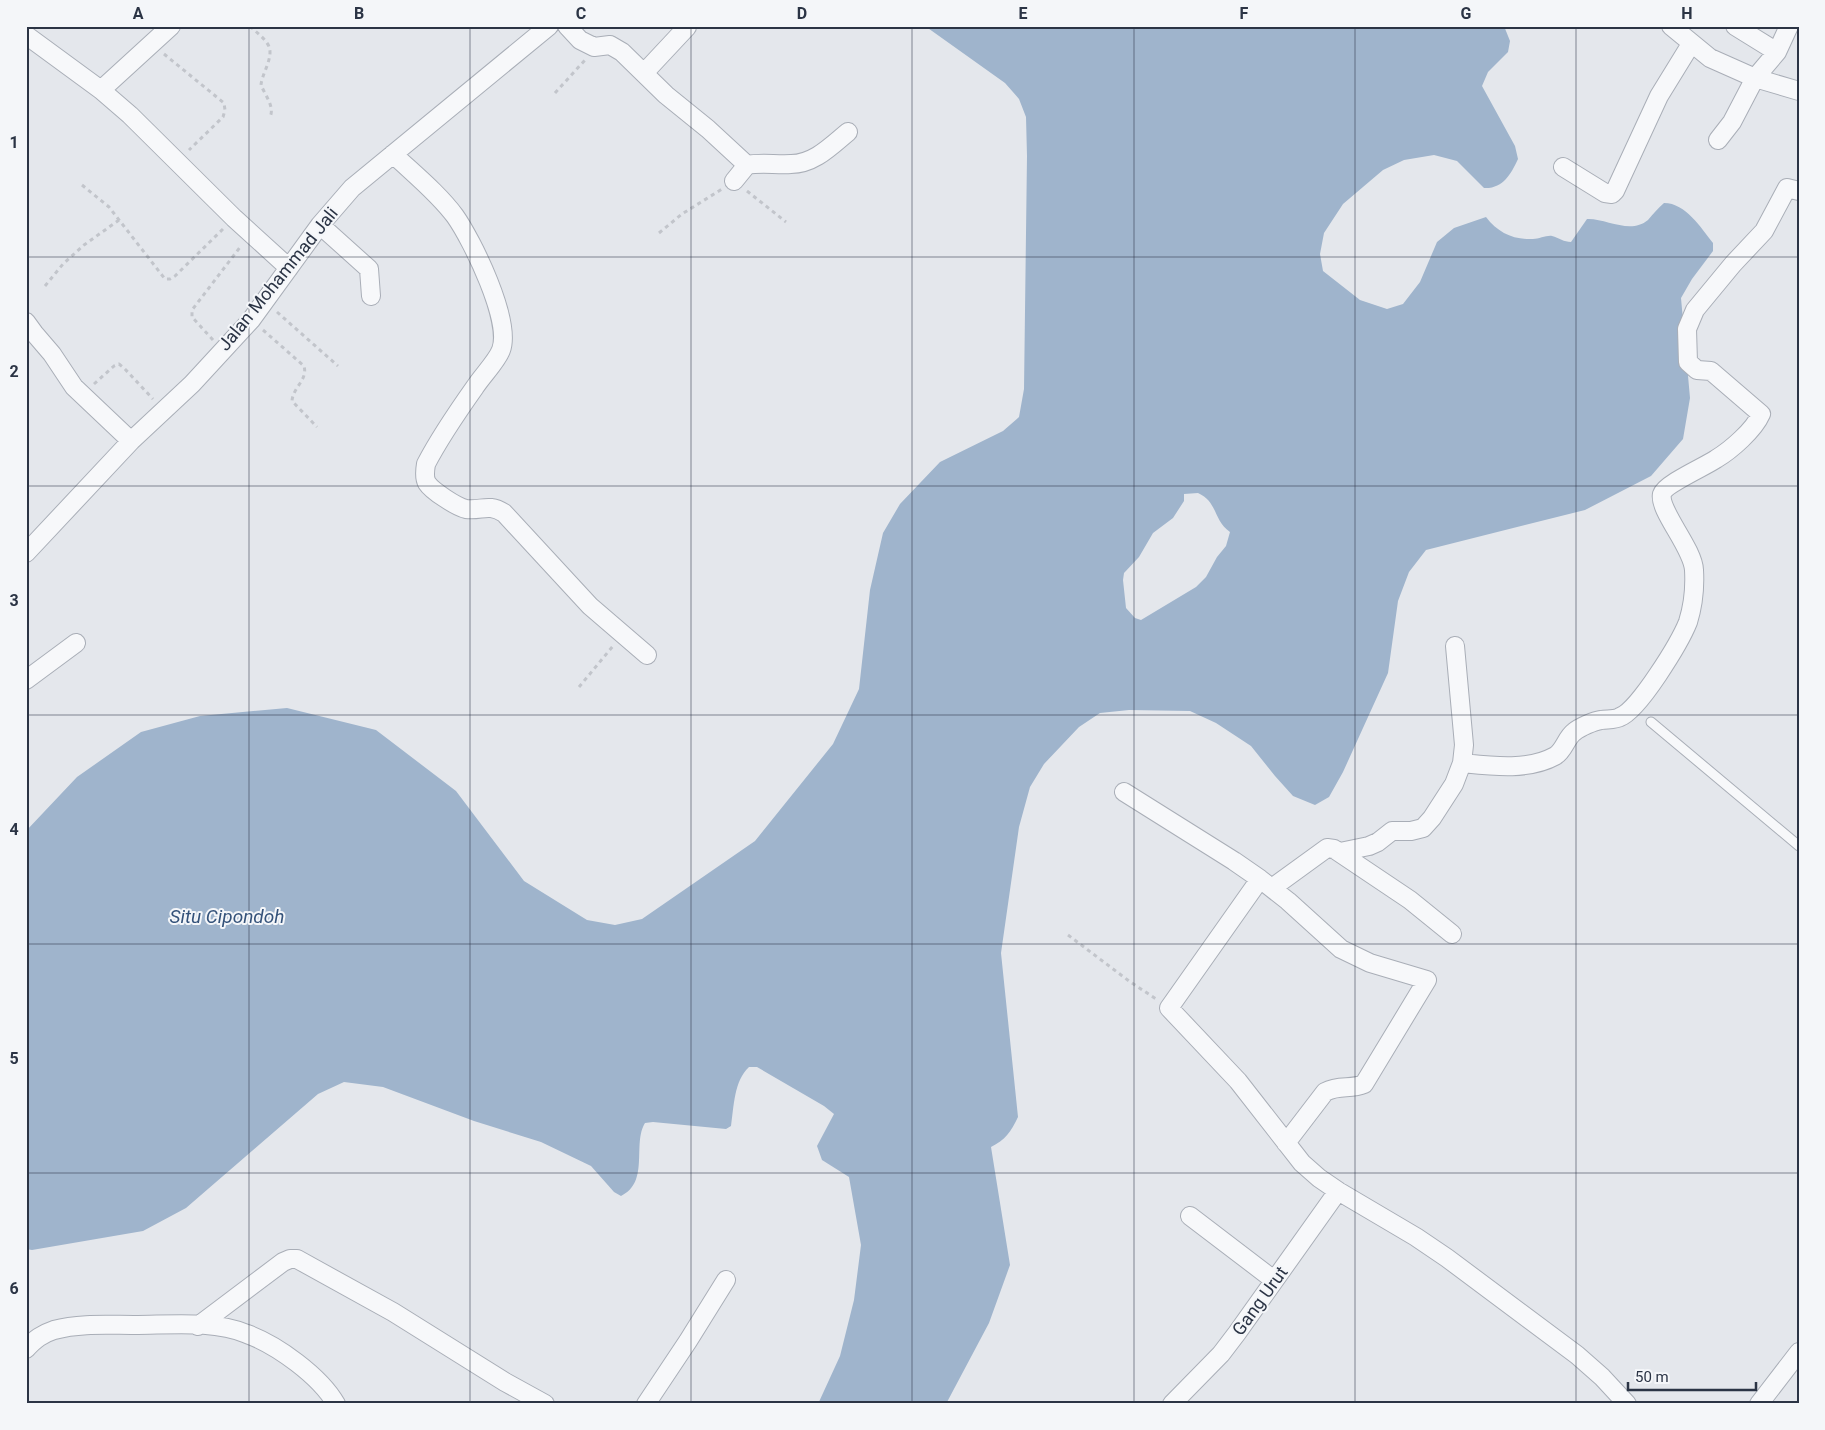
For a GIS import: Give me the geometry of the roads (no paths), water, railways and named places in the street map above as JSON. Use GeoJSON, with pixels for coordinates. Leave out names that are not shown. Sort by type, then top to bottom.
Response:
{"type":"FeatureCollection","features":[{"type":"Feature","properties":{"kind":"street"},"geometry":{"type":"LineString","coordinates":[[101,90],[171,26]]}},
{"type":"Feature","properties":{"kind":"street","name":"Jalan Mohammad Jali"},"geometry":{"type":"LineString","coordinates":[[26,553],[131,441],[192,384],[251,320],[320,225],[352,188],[549,26]]}},
{"type":"Feature","properties":{"kind":"street"},"geometry":{"type":"LineString","coordinates":[[567,26],[580,40],[594,48],[610,46],[622,52],[666,95],[708,129],[747,165]]}},
{"type":"Feature","properties":{"kind":"street"},"geometry":{"type":"LineString","coordinates":[[1671,26],[1710,58],[1755,78],[1799,91]]}},
{"type":"Feature","properties":{"kind":"street"},"geometry":{"type":"LineString","coordinates":[[1735,26],[1778,52]]}},
{"type":"Feature","properties":{"kind":"street"},"geometry":{"type":"LineString","coordinates":[[1718,140],[1732,122],[1755,78],[1778,52],[1789,26]]}},
{"type":"Feature","properties":{"kind":"street"},"geometry":{"type":"LineString","coordinates":[[644,73],[687,27]]}},
{"type":"Feature","properties":{"kind":"street"},"geometry":{"type":"LineString","coordinates":[[26,36],[101,90],[146,129],[234,218],[289,268]]}},
{"type":"Feature","properties":{"kind":"street"},"geometry":{"type":"LineString","coordinates":[[1563,167],[1605,193],[1612,194],[1616,191],[1659,96],[1691,44]]}},
{"type":"Feature","properties":{"kind":"street"},"geometry":{"type":"LineString","coordinates":[[734,181],[747,165],[793,164],[808,161],[818,156],[848,132]]}},
{"type":"Feature","properties":{"kind":"street"},"geometry":{"type":"LineString","coordinates":[[393,154],[438,196],[455,216],[471,241],[499,309],[503,339],[501,350],[475,386],[426,464],[427,484],[458,507],[473,509],[491,507],[504,513],[590,606],[647,655]]}},
{"type":"Feature","properties":{"kind":"street"},"geometry":{"type":"LineString","coordinates":[[1462,762],[1492,766],[1532,764],[1557,756],[1573,732],[1599,720],[1621,717],[1642,699],[1664,665],[1688,623],[1694,595],[1694,568],[1686,545],[1664,506],[1662,494],[1669,486],[1717,458],[1736,444],[1761,414],[1710,371],[1697,370],[1688,362],[1687,329],[1695,310],[1733,264],[1764,232],[1788,188],[1799,191]]}},
{"type":"Feature","properties":{"kind":"street"},"geometry":{"type":"LineString","coordinates":[[320,225],[369,269],[371,296]]}},
{"type":"Feature","properties":{"kind":"street"},"geometry":{"type":"LineString","coordinates":[[26,322],[52,354],[74,386],[131,441]]}},
{"type":"Feature","properties":{"kind":"street"},"geometry":{"type":"LineString","coordinates":[[26,680],[76,643]]}},
{"type":"Feature","properties":{"kind":"street"},"geometry":{"type":"LineString","coordinates":[[1340,852],[1369,846],[1378,842],[1392,831],[1411,831],[1423,828],[1432,818],[1454,784],[1462,762],[1464,733],[1455,646]]}},
{"type":"Feature","properties":{"kind":"street"},"geometry":{"type":"LineString","coordinates":[[1124,792],[1219,851],[1266,884],[1340,949],[1370,963],[1427,980],[1364,1084],[1354,1088],[1334,1087],[1325,1092],[1286,1143]]}},
{"type":"Feature","properties":{"kind":"street"},"geometry":{"type":"LineString","coordinates":[[1452,934],[1410,900],[1340,852],[1327,848],[1266,884],[1169,1008],[1238,1081],[1302,1163],[1319,1178],[1447,1258],[1577,1356],[1602,1377],[1627,1404]]}},
{"type":"Feature","properties":{"kind":"street","name":"Gang Urut"},"geometry":{"type":"LineString","coordinates":[[1172,1404],[1220,1354],[1338,1191]]}},
{"type":"Feature","properties":{"kind":"street"},"geometry":{"type":"LineString","coordinates":[[1190,1216],[1274,1280]]}},
{"type":"Feature","properties":{"kind":"street"},"geometry":{"type":"LineString","coordinates":[[198,1326],[283,1262],[290,1259],[297,1260],[393,1312],[505,1382],[545,1404]]}},
{"type":"Feature","properties":{"kind":"street"},"geometry":{"type":"LineString","coordinates":[[646,1404],[726,1280]]}},
{"type":"Feature","properties":{"kind":"street"},"geometry":{"type":"LineString","coordinates":[[26,1349],[38,1336],[54,1330],[80,1325],[221,1326],[247,1334],[273,1347],[305,1370],[332,1396],[336,1404]]}},
{"type":"Feature","properties":{"kind":"street"},"geometry":{"type":"LineString","coordinates":[[1758,1404],[1799,1352]]}},
{"type":"Feature","properties":{"kind":"lane"},"geometry":{"type":"LineString","coordinates":[[1651,722],[1799,846]]}},
{"type":"Feature","properties":{"kind":"water","name":"Situ Cipondoh"},"geometry":{"type":"Polygon","coordinates":[[[925,26],[1504,26],[1510,41],[1508,52],[1488,72],[1482,86],[1515,146],[1518,159],[1506,180],[1491,188],[1484,188],[1457,161],[1434,155],[1404,160],[1383,170],[1343,204],[1324,233],[1320,254],[1323,271],[1360,300],[1387,309],[1403,304],[1420,282],[1437,242],[1454,228],[1486,217],[1501,231],[1513,237],[1533,239],[1552,236],[1571,242],[1587,219],[1634,226],[1648,220],[1664,203],[1679,207],[1692,217],[1713,243],[1713,251],[1692,279],[1681,298],[1690,398],[1683,439],[1651,476],[1585,510],[1426,550],[1409,572],[1398,601],[1388,673],[1343,772],[1329,797],[1315,805],[1293,796],[1251,746],[1216,723],[1190,711],[1129,710],[1100,713],[1079,727],[1044,764],[1030,787],[1019,827],[1001,953],[1018,1117],[1007,1135],[991,1147],[1010,1265],[989,1323],[946,1404],[818,1404],[840,1356],[854,1300],[861,1245],[849,1177],[822,1160],[817,1146],[834,1114],[824,1106],[757,1067],[749,1067],[740,1079],[731,1126],[726,1129],[653,1122],[645,1123],[641,1132],[638,1172],[635,1182],[630,1190],[621,1196],[614,1192],[591,1166],[541,1142],[474,1121],[383,1087],[344,1082],[318,1094],[186,1208],[143,1231],[32,1250],[26,1249],[26,831],[77,777],[141,732],[200,716],[287,708],[376,730],[456,791],[524,881],[587,920],[615,925],[642,919],[755,841],[833,744],[859,689],[870,590],[883,533],[900,504],[940,462],[1003,431],[1019,417],[1024,389],[1026,117],[1019,99],[1005,83],[925,26]],[[1198,493],[1184,494],[1184,501],[1173,518],[1153,533],[1139,557],[1124,573],[1126,608],[1135,618],[1141,620],[1196,587],[1206,577],[1217,557],[1226,546],[1230,532],[1221,522],[1209,501],[1198,493]]]}}]}
